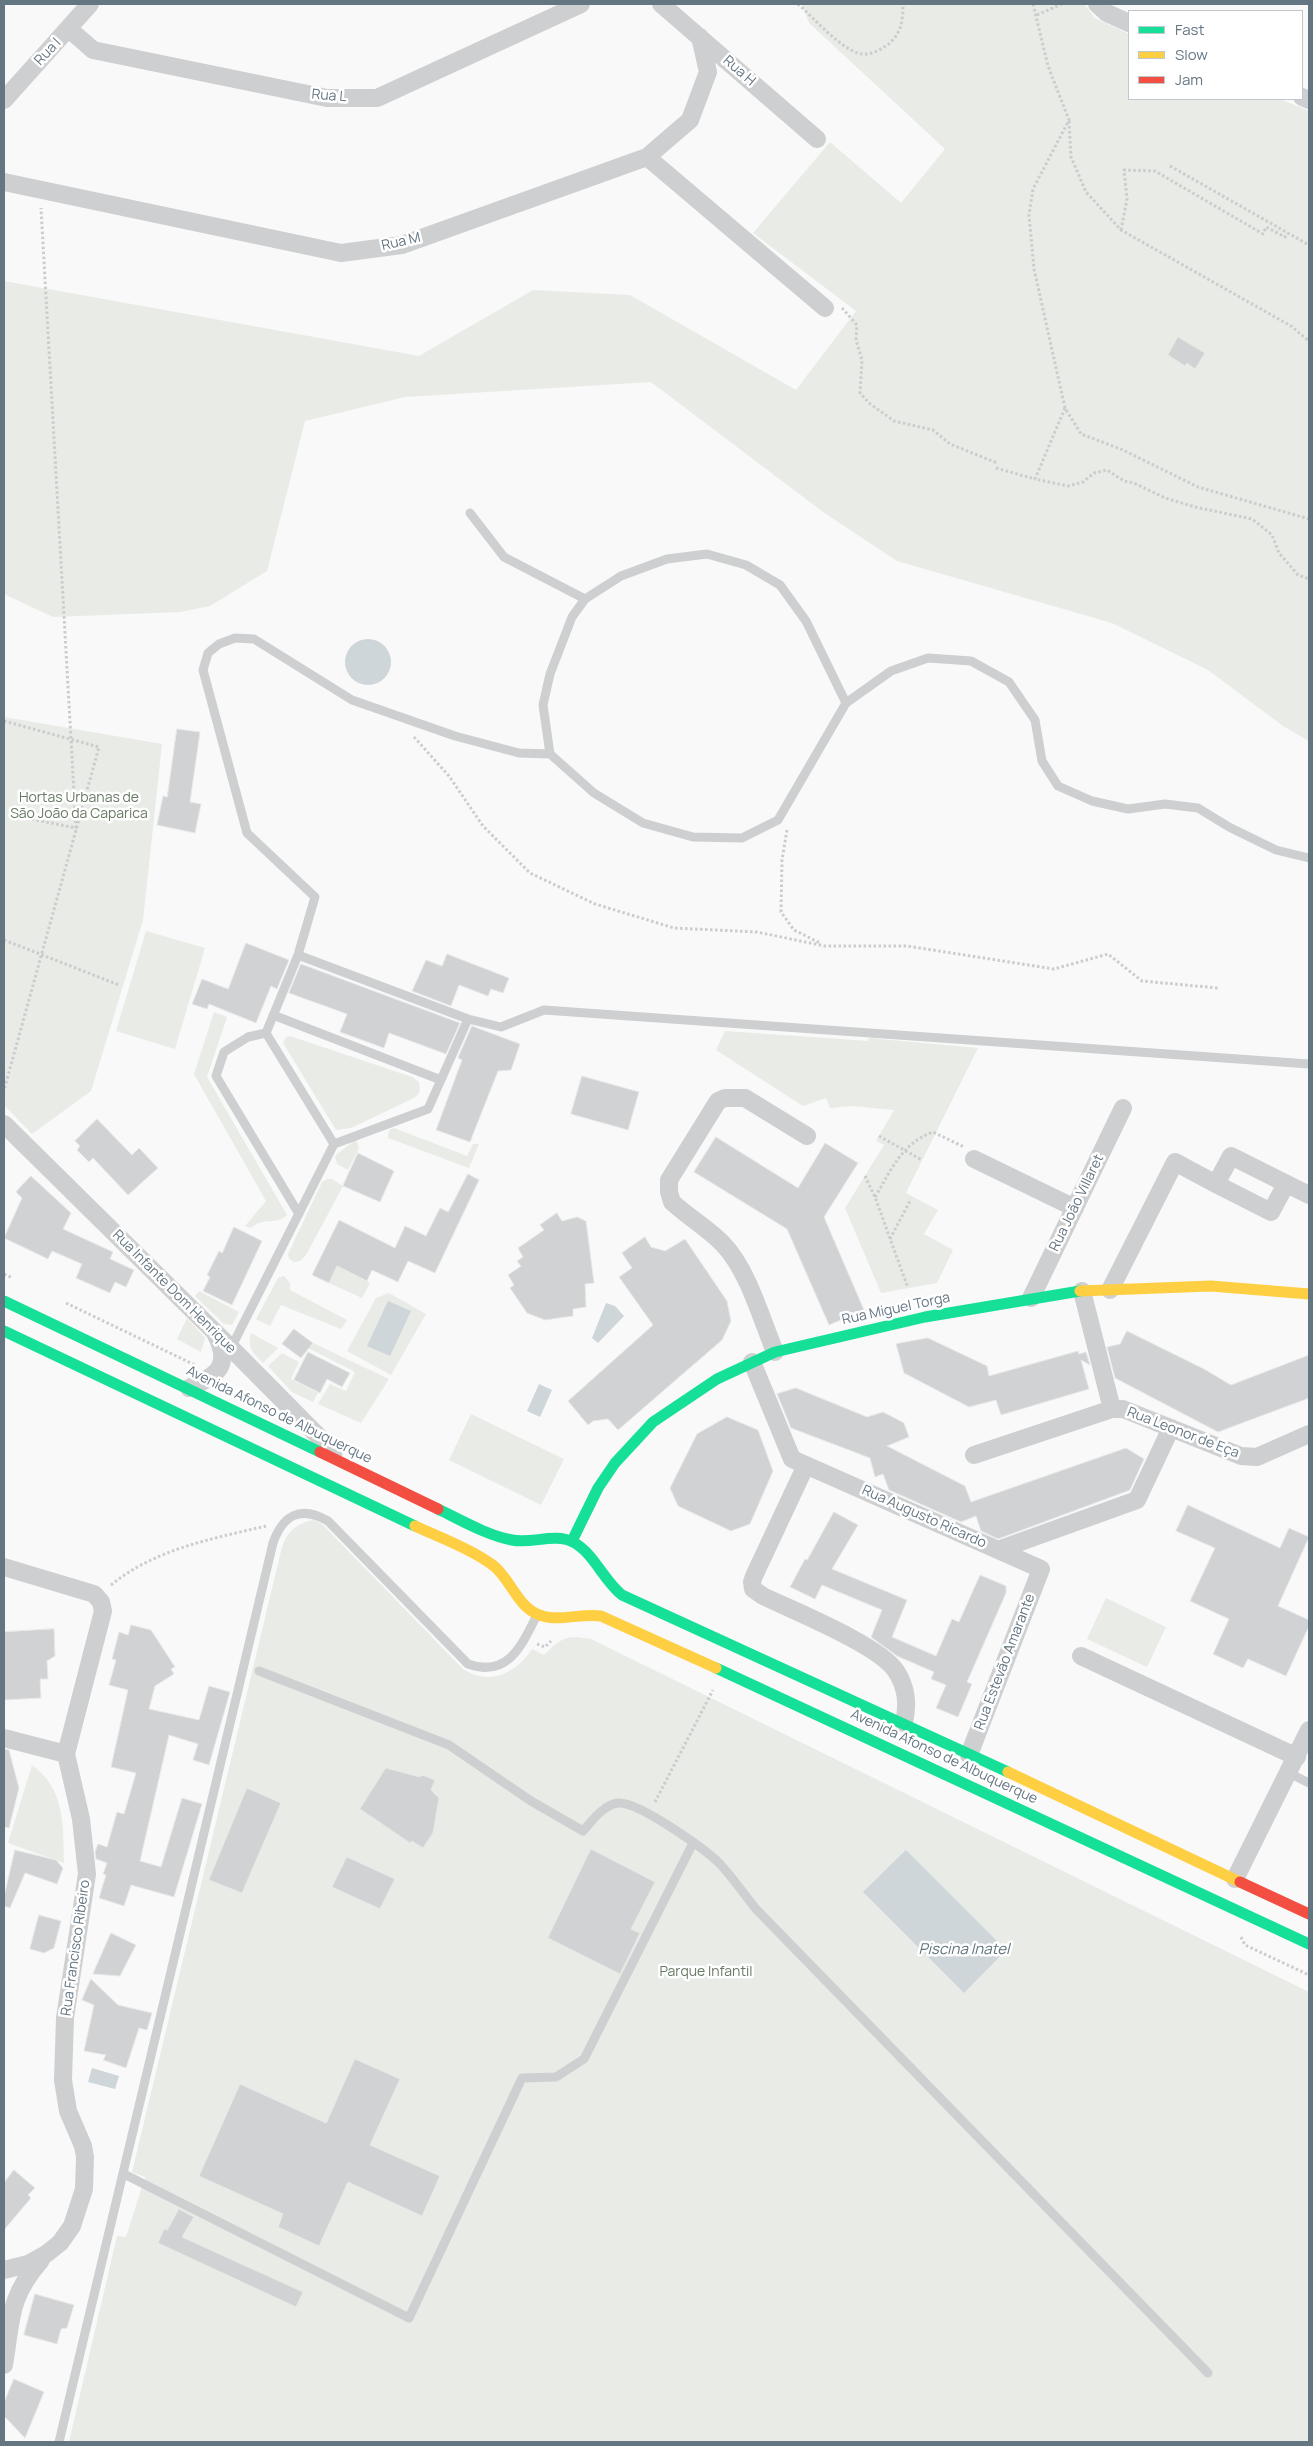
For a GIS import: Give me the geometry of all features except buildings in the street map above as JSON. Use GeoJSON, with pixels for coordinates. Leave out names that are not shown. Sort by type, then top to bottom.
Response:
{"type":"FeatureCollection","features":[{"type":"Feature","properties":{"kind":"main road","name":"Rua Miguel Torga"},"geometry":{"type":"LineString","coordinates":[[572,1541],[598,1488],[615,1463],[647,1428],[675,1406],[717,1379],[775,1352],[925,1317],[1082,1291],[1211,1286],[1309,1294]]}},
{"type":"Feature","properties":{"kind":"main road","name":"Avenida Afonso de Albuquerque"},"geometry":{"type":"LineString","coordinates":[[4,1302],[501,1537],[516,1541],[559,1538],[572,1541],[584,1549],[605,1582],[622,1595],[904,1723],[969,1756],[1309,1914]]}},
{"type":"Feature","properties":{"kind":"main road"},"geometry":{"type":"LineString","coordinates":[[4,1331],[476,1555],[495,1566],[521,1599],[537,1614]]}},
{"type":"Feature","properties":{"kind":"main road"},"geometry":{"type":"LineString","coordinates":[[523,1553],[532,1545],[545,1539]]}},
{"type":"Feature","properties":{"kind":"main road"},"geometry":{"type":"LineString","coordinates":[[592,1561],[596,1574],[595,1581]]}},
{"type":"Feature","properties":{"kind":"main road"},"geometry":{"type":"LineString","coordinates":[[516,1571],[516,1588],[521,1599]]}},
{"type":"Feature","properties":{"kind":"main road"},"geometry":{"type":"LineString","coordinates":[[562,1618],[584,1606]]}},
{"type":"Feature","properties":{"kind":"main road","name":"Avenida Afonso de Albuquerque"},"geometry":{"type":"LineString","coordinates":[[537,1614],[550,1618],[589,1614],[601,1616],[621,1624],[1309,1944]]}},
{"type":"Feature","properties":{"kind":"street","name":"Rua I"},"geometry":{"type":"LineString","coordinates":[[4,100],[90,4]]}},
{"type":"Feature","properties":{"kind":"street","name":"Rua L"},"geometry":{"type":"LineString","coordinates":[[69,29],[93,50],[327,98],[377,98],[581,4]]}},
{"type":"Feature","properties":{"kind":"street"},"geometry":{"type":"LineString","coordinates":[[1096,4],[1107,13],[1128,23]]}},
{"type":"Feature","properties":{"kind":"street","name":"Rua H"},"geometry":{"type":"LineString","coordinates":[[672,7],[700,37],[817,139]]}},
{"type":"Feature","properties":{"kind":"street","name":"Rua M"},"geometry":{"type":"LineString","coordinates":[[4,182],[341,253],[402,245],[647,157],[690,120],[708,72],[700,37]]}},
{"type":"Feature","properties":{"kind":"street"},"geometry":{"type":"LineString","coordinates":[[647,157],[831,306]]}},
{"type":"Feature","properties":{"kind":"street"},"geometry":{"type":"LineString","coordinates":[[775,1352],[742,1270],[734,1256],[723,1243],[672,1202],[669,1192],[670,1180],[677,1164],[718,1101],[725,1098],[745,1098],[807,1136]]}},
{"type":"Feature","properties":{"kind":"street","name":"Rua João Villaret"},"geometry":{"type":"LineString","coordinates":[[1031,1298],[1123,1108]]}},
{"type":"Feature","properties":{"kind":"street","name":"Rua Infante Dom Henrique"},"geometry":{"type":"LineString","coordinates":[[4,1124],[214,1331],[343,1462]]}},
{"type":"Feature","properties":{"kind":"street"},"geometry":{"type":"LineString","coordinates":[[1216,1184],[1230,1156],[1309,1195]]}},
{"type":"Feature","properties":{"kind":"street"},"geometry":{"type":"LineString","coordinates":[[974,1159],[1075,1208]]}},
{"type":"Feature","properties":{"kind":"street"},"geometry":{"type":"LineString","coordinates":[[1110,1290],[1175,1162],[1271,1212],[1286,1184]]}},
{"type":"Feature","properties":{"kind":"street","name":"Rua Leonor de Eça"},"geometry":{"type":"LineString","coordinates":[[1082,1291],[1112,1408],[1123,1409],[1241,1456],[1257,1458],[1309,1434]]}},
{"type":"Feature","properties":{"kind":"street"},"geometry":{"type":"LineString","coordinates":[[189,1388],[207,1380],[215,1374],[221,1365],[223,1348],[214,1331]]}},
{"type":"Feature","properties":{"kind":"street","name":"Rua Augusto Ricardo"},"geometry":{"type":"LineString","coordinates":[[752,1362],[792,1459],[1041,1569]]}},
{"type":"Feature","properties":{"kind":"street"},"geometry":{"type":"LineString","coordinates":[[974,1455],[1112,1408]]}},
{"type":"Feature","properties":{"kind":"street"},"geometry":{"type":"LineString","coordinates":[[998,1550],[1136,1500],[1171,1428]]}},
{"type":"Feature","properties":{"kind":"street"},"geometry":{"type":"LineString","coordinates":[[806,1465],[752,1582],[753,1589],[763,1596],[868,1647],[886,1660],[896,1670],[906,1692],[908,1700],[904,1723]]}},
{"type":"Feature","properties":{"kind":"street"},"geometry":{"type":"LineString","coordinates":[[4,1567],[94,1594]]}},
{"type":"Feature","properties":{"kind":"street","name":"Rua Estevão Amarante"},"geometry":{"type":"LineString","coordinates":[[969,1756],[1041,1569]]}},
{"type":"Feature","properties":{"kind":"street","name":"Rua Francisco Ribeiro"},"geometry":{"type":"LineString","coordinates":[[4,2270],[28,2264],[46,2254],[60,2243],[72,2226],[80,2206],[85,2174],[83,2146],[68,2111],[63,2080],[65,2018],[87,1874],[81,1819],[66,1754],[103,1611],[101,1602],[94,1594]]}},
{"type":"Feature","properties":{"kind":"street"},"geometry":{"type":"LineString","coordinates":[[1081,1656],[1297,1757]]}},
{"type":"Feature","properties":{"kind":"street"},"geometry":{"type":"LineString","coordinates":[[1235,1879],[1309,1730]]}},
{"type":"Feature","properties":{"kind":"street"},"geometry":{"type":"LineString","coordinates":[[4,1738],[66,1754]]}},
{"type":"Feature","properties":{"kind":"street"},"geometry":{"type":"LineString","coordinates":[[4,2364],[10,2316],[16,2297],[25,2278],[46,2254]]}},
{"type":"Feature","properties":{"kind":"lane"},"geometry":{"type":"LineString","coordinates":[[470,512],[504,557],[584,599]]}},
{"type":"Feature","properties":{"kind":"lane"},"geometry":{"type":"LineString","coordinates":[[846,703],[806,620],[780,585],[746,566],[707,554],[666,559],[621,576],[584,599],[572,617],[560,643],[543,705],[550,754],[594,794],[643,823],[693,837],[742,838],[778,820],[846,703],[891,671],[928,658],[971,661],[1009,682],[1035,720],[1042,761],[1058,786],[1092,801],[1128,809],[1165,804],[1198,808],[1228,827],[1276,850],[1309,858]]}},
{"type":"Feature","properties":{"kind":"lane"},"geometry":{"type":"LineString","coordinates":[[266,1034],[298,955],[315,897],[247,832],[203,670],[208,653],[219,644],[234,638],[254,639],[352,700],[455,736],[519,753],[550,754]]}},
{"type":"Feature","properties":{"kind":"lane"},"geometry":{"type":"LineString","coordinates":[[298,955],[468,1019],[501,1027],[544,1010],[1309,1064]]}},
{"type":"Feature","properties":{"kind":"lane"},"geometry":{"type":"LineString","coordinates":[[273,1015],[441,1080]]}},
{"type":"Feature","properties":{"kind":"lane"},"geometry":{"type":"LineString","coordinates":[[231,1348],[334,1144],[428,1109],[468,1019]]}},
{"type":"Feature","properties":{"kind":"lane"},"geometry":{"type":"LineString","coordinates":[[266,1034],[334,1144]]}},
{"type":"Feature","properties":{"kind":"lane"},"geometry":{"type":"LineString","coordinates":[[266,1034],[248,1037],[224,1052],[216,1076],[299,1214]]}},
{"type":"Feature","properties":{"kind":"lane"},"geometry":{"type":"LineString","coordinates":[[59,2442],[273,1543],[279,1526],[290,1517],[304,1512],[328,1521],[468,1664],[482,1669],[494,1667],[518,1653],[537,1614]]}},
{"type":"Feature","properties":{"kind":"lane"},"geometry":{"type":"LineString","coordinates":[[259,1671],[450,1745],[531,1801],[583,1831],[600,1812],[618,1803],[636,1807],[693,1843],[719,1863],[756,1909],[1208,2373]]}},
{"type":"Feature","properties":{"kind":"lane"},"geometry":{"type":"LineString","coordinates":[[1289,1773],[1309,1783]]}},
{"type":"Feature","properties":{"kind":"lane"},"geometry":{"type":"LineString","coordinates":[[124,2174],[409,2318],[522,2078],[556,2077],[584,2059],[693,1843]]}},
{"type":"Feature","properties":{"kind":"path"},"geometry":{"type":"LineString","coordinates":[[798,4],[844,46],[862,54],[876,52],[888,45],[897,35],[903,23],[903,4]]}},
{"type":"Feature","properties":{"kind":"path"},"geometry":{"type":"LineString","coordinates":[[1033,4],[1037,14],[1048,66],[1068,120],[1071,157],[1086,192],[1121,230],[1290,326],[1309,341]]}},
{"type":"Feature","properties":{"kind":"path"},"geometry":{"type":"LineString","coordinates":[[1037,14],[1062,4]]}},
{"type":"Feature","properties":{"kind":"path"},"geometry":{"type":"LineString","coordinates":[[1068,120],[1033,188],[1029,215],[1034,269],[1065,408],[1082,434],[1123,450],[1198,487],[1309,520]]}},
{"type":"Feature","properties":{"kind":"path"},"geometry":{"type":"LineString","coordinates":[[1170,166],[1309,245]]}},
{"type":"Feature","properties":{"kind":"path"},"geometry":{"type":"LineString","coordinates":[[1121,230],[1127,200],[1124,170],[1155,171],[1263,234],[1266,227],[1285,237],[1287,233]]}},
{"type":"Feature","properties":{"kind":"path"},"geometry":{"type":"LineString","coordinates":[[40,191],[76,828]]}},
{"type":"Feature","properties":{"kind":"path"},"geometry":{"type":"LineString","coordinates":[[831,306],[857,324],[856,340],[862,360],[860,393],[869,403],[894,421],[933,430],[950,444],[996,466],[1035,479],[1068,486],[1083,482],[1094,473],[1107,470],[1124,481],[1134,483],[1165,498],[1195,507],[1252,519],[1272,535],[1279,554],[1298,575],[1309,579]]}},
{"type":"Feature","properties":{"kind":"path"},"geometry":{"type":"LineString","coordinates":[[1035,479],[1065,408]]}},
{"type":"Feature","properties":{"kind":"path"},"geometry":{"type":"LineString","coordinates":[[394,714],[449,776],[483,826],[530,873],[595,904],[674,928],[757,932],[825,946],[907,946],[1054,969],[1108,954],[1142,981],[1218,988]]}},
{"type":"Feature","properties":{"kind":"path"},"geometry":{"type":"LineString","coordinates":[[4,721],[99,747],[4,1090]]}},
{"type":"Feature","properties":{"kind":"path"},"geometry":{"type":"LineString","coordinates":[[17,816],[76,828]]}},
{"type":"Feature","properties":{"kind":"path"},"geometry":{"type":"LineString","coordinates":[[789,821],[782,860],[781,912],[794,930],[825,946]]}},
{"type":"Feature","properties":{"kind":"path"},"geometry":{"type":"LineString","coordinates":[[4,940],[119,985]]}},
{"type":"Feature","properties":{"kind":"path"},"geometry":{"type":"LineString","coordinates":[[875,1197],[903,1150],[915,1140],[933,1132],[968,1149],[974,1159]]}},
{"type":"Feature","properties":{"kind":"path"},"geometry":{"type":"LineString","coordinates":[[879,1136],[922,1160]]}},
{"type":"Feature","properties":{"kind":"path"},"geometry":{"type":"LineString","coordinates":[[865,1176],[875,1197],[908,1288]]}},
{"type":"Feature","properties":{"kind":"path"},"geometry":{"type":"LineString","coordinates":[[889,1240],[911,1198]]}},
{"type":"Feature","properties":{"kind":"path"},"geometry":{"type":"LineString","coordinates":[[94,1594],[111,1586],[130,1570],[165,1552],[272,1525],[279,1526]]}},
{"type":"Feature","properties":{"kind":"path"},"geometry":{"type":"LineString","coordinates":[[649,1814],[716,1684]]}},
{"type":"Feature","properties":{"kind":"green space"},"geometry":{"type":"Polygon","coordinates":[[[802,4],[1084,4],[1095,18],[1128,34],[1128,100],[1282,100],[1309,111],[1309,741],[1283,726],[1208,670],[1112,623],[897,561],[823,512],[651,382],[405,397],[305,421],[267,571],[210,606],[180,612],[53,617],[4,594],[4,281],[419,356],[533,290],[630,295],[796,390],[856,311],[753,233],[830,142],[901,203],[945,149],[809,23],[802,4]]]}},
{"type":"Feature","properties":{"kind":"green space","name":"Hortas Urbanas de São João da Caparica"},"geometry":{"type":"Polygon","coordinates":[[[4,717],[162,744],[143,920],[91,1091],[32,1134],[4,1105],[4,717]]]}},
{"type":"Feature","properties":{"kind":"green space"},"geometry":{"type":"Polygon","coordinates":[[[146,931],[205,948],[175,1049],[116,1031],[146,931]]]}},
{"type":"Feature","properties":{"kind":"green space"},"geometry":{"type":"Polygon","coordinates":[[[214,1012],[227,1017],[207,1077],[287,1215],[279,1220],[261,1222],[251,1228],[245,1226],[266,1201],[194,1074],[214,1012]]]}},
{"type":"Feature","properties":{"kind":"green space"},"geometry":{"type":"Polygon","coordinates":[[[725,1031],[868,1041],[869,1038],[978,1048],[906,1193],[938,1210],[924,1234],[953,1250],[937,1283],[881,1293],[845,1208],[884,1145],[876,1141],[894,1110],[852,1106],[830,1108],[826,1098],[803,1106],[716,1050],[725,1031]]]}},
{"type":"Feature","properties":{"kind":"green space"},"geometry":{"type":"Polygon","coordinates":[[[290,1036],[412,1077],[419,1082],[420,1091],[416,1097],[351,1128],[336,1130],[283,1043],[286,1037],[290,1036]]]}},
{"type":"Feature","properties":{"kind":"green space"},"geometry":{"type":"Polygon","coordinates":[[[394,1128],[467,1156],[473,1144],[479,1144],[469,1168],[388,1138],[389,1130],[394,1128]]]}},
{"type":"Feature","properties":{"kind":"green space"},"geometry":{"type":"Polygon","coordinates":[[[356,1139],[359,1148],[348,1170],[337,1164],[335,1156],[356,1139]]]}},
{"type":"Feature","properties":{"kind":"green space"},"geometry":{"type":"Polygon","coordinates":[[[332,1179],[343,1186],[306,1255],[300,1261],[294,1262],[289,1259],[288,1254],[322,1182],[332,1179]]]}},
{"type":"Feature","properties":{"kind":"green space"},"geometry":{"type":"Polygon","coordinates":[[[337,1266],[370,1283],[362,1298],[329,1283],[337,1266]]]}},
{"type":"Feature","properties":{"kind":"green space"},"geometry":{"type":"Polygon","coordinates":[[[284,1276],[290,1283],[290,1290],[347,1320],[341,1329],[281,1305],[270,1326],[256,1319],[278,1278],[284,1276]]]}},
{"type":"Feature","properties":{"kind":"green space"},"geometry":{"type":"Polygon","coordinates":[[[199,1291],[239,1312],[232,1325],[224,1324],[195,1296],[199,1291]]]}},
{"type":"Feature","properties":{"kind":"green space"},"geometry":{"type":"Polygon","coordinates":[[[389,1293],[426,1314],[391,1375],[347,1351],[376,1298],[389,1293]]]}},
{"type":"Feature","properties":{"kind":"green space"},"geometry":{"type":"Polygon","coordinates":[[[187,1318],[205,1338],[201,1352],[177,1339],[187,1318]]]}},
{"type":"Feature","properties":{"kind":"green space"},"geometry":{"type":"Polygon","coordinates":[[[251,1333],[278,1348],[263,1363],[250,1346],[251,1333]]]}},
{"type":"Feature","properties":{"kind":"green space"},"geometry":{"type":"Polygon","coordinates":[[[313,1343],[389,1379],[361,1423],[318,1404],[330,1384],[346,1391],[355,1372],[308,1348],[313,1343]]]}},
{"type":"Feature","properties":{"kind":"green space"},"geometry":{"type":"Polygon","coordinates":[[[282,1353],[299,1362],[291,1379],[318,1393],[313,1402],[292,1392],[268,1366],[282,1353]]]}},
{"type":"Feature","properties":{"kind":"green space"},"geometry":{"type":"Polygon","coordinates":[[[471,1414],[564,1459],[541,1505],[449,1460],[471,1414]]]}},
{"type":"Feature","properties":{"kind":"green space","name":"Parque Infantil"},"geometry":{"type":"Polygon","coordinates":[[[313,1520],[322,1524],[463,1669],[473,1674],[482,1677],[501,1675],[518,1665],[532,1649],[544,1655],[555,1644],[565,1639],[576,1637],[591,1639],[1309,1992],[1309,2442],[69,2442],[117,2236],[126,2237],[145,2177],[132,2172],[282,1547],[293,1529],[313,1520]]]}},
{"type":"Feature","properties":{"kind":"green space"},"geometry":{"type":"Polygon","coordinates":[[[1106,1598],[1166,1627],[1147,1667],[1087,1639],[1106,1598]]]}},
{"type":"Feature","properties":{"kind":"green space"},"geometry":{"type":"Polygon","coordinates":[[[32,1765],[51,1785],[60,1809],[64,1863],[8,1843],[32,1765]]]}},
{"type":"Feature","properties":{"kind":"water"},"geometry":{"type":"Polygon","coordinates":[[[368,639],[381,643],[387,649],[391,662],[387,675],[381,681],[368,685],[355,681],[349,675],[345,662],[349,649],[355,643],[368,639]]]}},
{"type":"Feature","properties":{"kind":"water"},"geometry":{"type":"Polygon","coordinates":[[[388,1301],[411,1311],[390,1356],[367,1346],[388,1301]]]}},
{"type":"Feature","properties":{"kind":"water"},"geometry":{"type":"Polygon","coordinates":[[[606,1303],[615,1306],[624,1316],[598,1343],[592,1338],[606,1303]]]}},
{"type":"Feature","properties":{"kind":"water"},"geometry":{"type":"Polygon","coordinates":[[[539,1384],[552,1390],[540,1417],[527,1411],[539,1384]]]}},
{"type":"Feature","properties":{"kind":"water","name":"Piscina Inatel"},"geometry":{"type":"Polygon","coordinates":[[[906,1850],[1006,1950],[964,1993],[863,1892],[906,1850]]]}},
{"type":"Feature","properties":{"kind":"water"},"geometry":{"type":"Polygon","coordinates":[[[92,2068],[119,2076],[115,2089],[88,2082],[92,2068]]]}},
{"type":"Feature","properties":{"kind":"traffic: fast"},"geometry":{"type":"LineString","coordinates":[[572,1541],[598,1488],[615,1463],[653,1422],[717,1379],[775,1352],[925,1317],[1080,1291]]}},
{"type":"Feature","properties":{"kind":"traffic: fast"},"geometry":{"type":"LineString","coordinates":[[4,1301],[320,1452]]}},
{"type":"Feature","properties":{"kind":"traffic: fast"},"geometry":{"type":"LineString","coordinates":[[4,1331],[415,1526]]}},
{"type":"Feature","properties":{"kind":"traffic: fast"},"geometry":{"type":"LineString","coordinates":[[438,1509],[474,1527],[502,1538],[520,1541],[558,1538],[573,1542],[587,1553],[609,1582],[622,1595],[1008,1772]]}},
{"type":"Feature","properties":{"kind":"traffic: fast"},"geometry":{"type":"LineString","coordinates":[[716,1668],[1309,1944]]}},
{"type":"Feature","properties":{"kind":"traffic: slow"},"geometry":{"type":"LineString","coordinates":[[1080,1291],[1211,1286],[1309,1294]]}},
{"type":"Feature","properties":{"kind":"traffic: slow"},"geometry":{"type":"LineString","coordinates":[[415,1526],[466,1549],[494,1566],[500,1571],[524,1605],[537,1614],[552,1618],[601,1616],[716,1668]]}},
{"type":"Feature","properties":{"kind":"traffic: slow"},"geometry":{"type":"LineString","coordinates":[[1008,1772],[1240,1882]]}},
{"type":"Feature","properties":{"kind":"traffic: jam"},"geometry":{"type":"LineString","coordinates":[[320,1452],[438,1509]]}},
{"type":"Feature","properties":{"kind":"traffic: jam"},"geometry":{"type":"LineString","coordinates":[[1240,1882],[1309,1914]]}}]}
